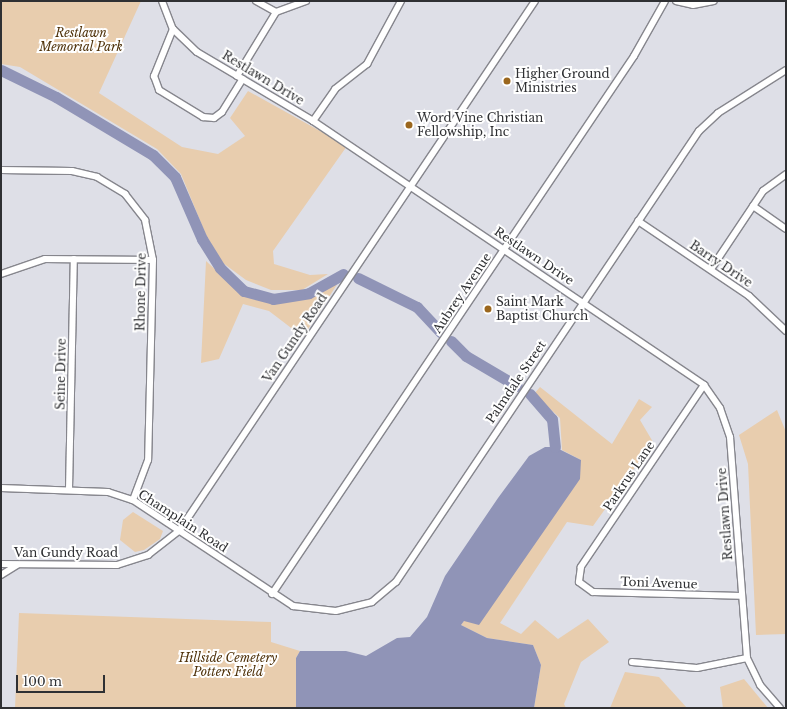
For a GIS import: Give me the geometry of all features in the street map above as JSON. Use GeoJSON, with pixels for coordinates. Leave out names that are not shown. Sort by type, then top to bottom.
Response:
{"type":"FeatureCollection","features":[{"type":"Feature","properties":{"kind":"street","name":"Restlawn Drive"},"geometry":{"type":"LineString","coordinates":[[162,1],[172,30],[197,52],[313,121],[584,302],[704,385],[716,400],[730,437],[741,596],[747,658],[760,685],[780,708]]}},
{"type":"Feature","properties":{"kind":"street"},"geometry":{"type":"LineString","coordinates":[[256,1],[276,12]]}},
{"type":"Feature","properties":{"kind":"street"},"geometry":{"type":"LineString","coordinates":[[172,30],[154,76],[159,90],[203,116],[214,118],[222,112],[276,12],[306,1]]}},
{"type":"Feature","properties":{"kind":"street"},"geometry":{"type":"LineString","coordinates":[[313,121],[335,89],[367,64],[401,1]]}},
{"type":"Feature","properties":{"kind":"street","name":"Van Gundy Road"},"geometry":{"type":"LineString","coordinates":[[1,564],[117,565],[148,556],[179,531],[535,1]]}},
{"type":"Feature","properties":{"kind":"street","name":"Aubrey Avenue"},"geometry":{"type":"LineString","coordinates":[[272,594],[634,56],[665,1]]}},
{"type":"Feature","properties":{"kind":"street"},"geometry":{"type":"LineString","coordinates":[[676,1],[693,5],[713,2]]}},
{"type":"Feature","properties":{"kind":"street","name":"Palmdale Street"},"geometry":{"type":"LineString","coordinates":[[272,594],[301,609],[336,611],[365,605],[388,590],[705,124],[786,70]]}},
{"type":"Feature","properties":{"kind":"street","name":"Rhone Drive"},"geometry":{"type":"LineString","coordinates":[[1,170],[72,171],[108,182],[132,201],[145,220],[153,260],[148,460],[133,500]]}},
{"type":"Feature","properties":{"kind":"street"},"geometry":{"type":"LineString","coordinates":[[711,269],[753,206],[769,185],[786,174]]}},
{"type":"Feature","properties":{"kind":"street"},"geometry":{"type":"LineString","coordinates":[[753,206],[786,229]]}},
{"type":"Feature","properties":{"kind":"street","name":"Barry Drive"},"geometry":{"type":"LineString","coordinates":[[638,221],[749,296],[786,331]]}},
{"type":"Feature","properties":{"kind":"street","name":"Seine Drive"},"geometry":{"type":"LineString","coordinates":[[69,489],[74,259]]}},
{"type":"Feature","properties":{"kind":"street"},"geometry":{"type":"LineString","coordinates":[[1,274],[34,260],[153,260]]}},
{"type":"Feature","properties":{"kind":"street","name":"Parkrus Lane"},"geometry":{"type":"LineString","coordinates":[[579,582],[581,567],[704,385]]}},
{"type":"Feature","properties":{"kind":"street","name":"Champlain Road"},"geometry":{"type":"LineString","coordinates":[[1,488],[69,489],[108,492],[133,500],[272,594]]}},
{"type":"Feature","properties":{"kind":"street"},"geometry":{"type":"LineString","coordinates":[[1,575],[18,564]]}},
{"type":"Feature","properties":{"kind":"street","name":"Toni Avenue"},"geometry":{"type":"LineString","coordinates":[[579,582],[593,592],[741,596]]}},
{"type":"Feature","properties":{"kind":"street"},"geometry":{"type":"LineString","coordinates":[[632,662],[697,668],[747,658]]}},
{"type":"Feature","properties":{"kind":"green space","name":"Restlawn Memorial Park"},"geometry":{"type":"Polygon","coordinates":[[[1,1],[141,1],[99,93],[182,147],[218,154],[245,136],[230,118],[248,91],[347,146],[273,251],[274,264],[310,275],[328,274],[302,290],[271,290],[246,280],[223,263],[206,235],[181,174],[157,149],[20,67],[1,64],[1,1]]]}},
{"type":"Feature","properties":{"kind":"green space"},"geometry":{"type":"Polygon","coordinates":[[[206,261],[242,294],[273,303],[311,297],[338,283],[303,337],[269,311],[243,304],[219,359],[201,363],[206,261]]]}},
{"type":"Feature","properties":{"kind":"green space"},"geometry":{"type":"Polygon","coordinates":[[[540,387],[612,444],[639,399],[652,407],[640,420],[653,442],[593,526],[567,522],[500,623],[521,634],[535,620],[558,639],[588,619],[609,642],[581,662],[564,704],[566,708],[534,708],[541,665],[533,645],[487,638],[461,625],[581,460],[562,450],[560,418],[534,394],[540,387]]]}},
{"type":"Feature","properties":{"kind":"green space"},"geometry":{"type":"Polygon","coordinates":[[[777,410],[786,432],[786,634],[756,635],[748,464],[739,435],[777,410]]]}},
{"type":"Feature","properties":{"kind":"green space"},"geometry":{"type":"Polygon","coordinates":[[[133,512],[163,531],[160,539],[144,550],[135,552],[120,540],[123,520],[133,512]]]}},
{"type":"Feature","properties":{"kind":"green space","name":"Hillside Cemetery Potters Field"},"geometry":{"type":"Polygon","coordinates":[[[19,613],[271,622],[271,642],[300,651],[296,658],[296,708],[15,708],[19,613]]]}},
{"type":"Feature","properties":{"kind":"green space"},"geometry":{"type":"Polygon","coordinates":[[[625,672],[659,677],[687,708],[610,708],[625,672]]]}},
{"type":"Feature","properties":{"kind":"green space"},"geometry":{"type":"Polygon","coordinates":[[[744,679],[768,708],[723,708],[720,687],[744,679]]]}},
{"type":"Feature","properties":{"kind":"water"},"geometry":{"type":"Polygon","coordinates":[[[545,447],[555,447],[581,460],[580,479],[479,625],[464,621],[461,625],[487,638],[533,645],[541,665],[534,708],[296,708],[296,658],[300,651],[346,651],[366,656],[397,638],[410,637],[427,617],[445,576],[498,498],[529,456],[545,447]]]}},
{"type":"Feature","properties":{"kind":"waterway"},"geometry":{"type":"LineString","coordinates":[[1,70],[56,97],[153,155],[175,177],[202,239],[220,268],[244,291],[273,299],[309,293],[343,274]]}},
{"type":"Feature","properties":{"kind":"waterway"},"geometry":{"type":"LineString","coordinates":[[358,278],[417,307],[441,333]]}},
{"type":"Feature","properties":{"kind":"waterway"},"geometry":{"type":"LineString","coordinates":[[451,341],[466,356],[517,386]]}},
{"type":"Feature","properties":{"kind":"waterway"},"geometry":{"type":"LineString","coordinates":[[530,394],[552,419],[555,447]]}},
{"type":"Feature","properties":{"kind":"place","name":"Higher Ground Ministries"},"geometry":{"type":"Point","coordinates":[507,81]}},
{"type":"Feature","properties":{"kind":"place","name":"Word Vine Christian Fellowship, Inc"},"geometry":{"type":"Point","coordinates":[409,125]}},
{"type":"Feature","properties":{"kind":"place","name":"Saint Mark Baptist Church"},"geometry":{"type":"Point","coordinates":[488,309]}}]}
